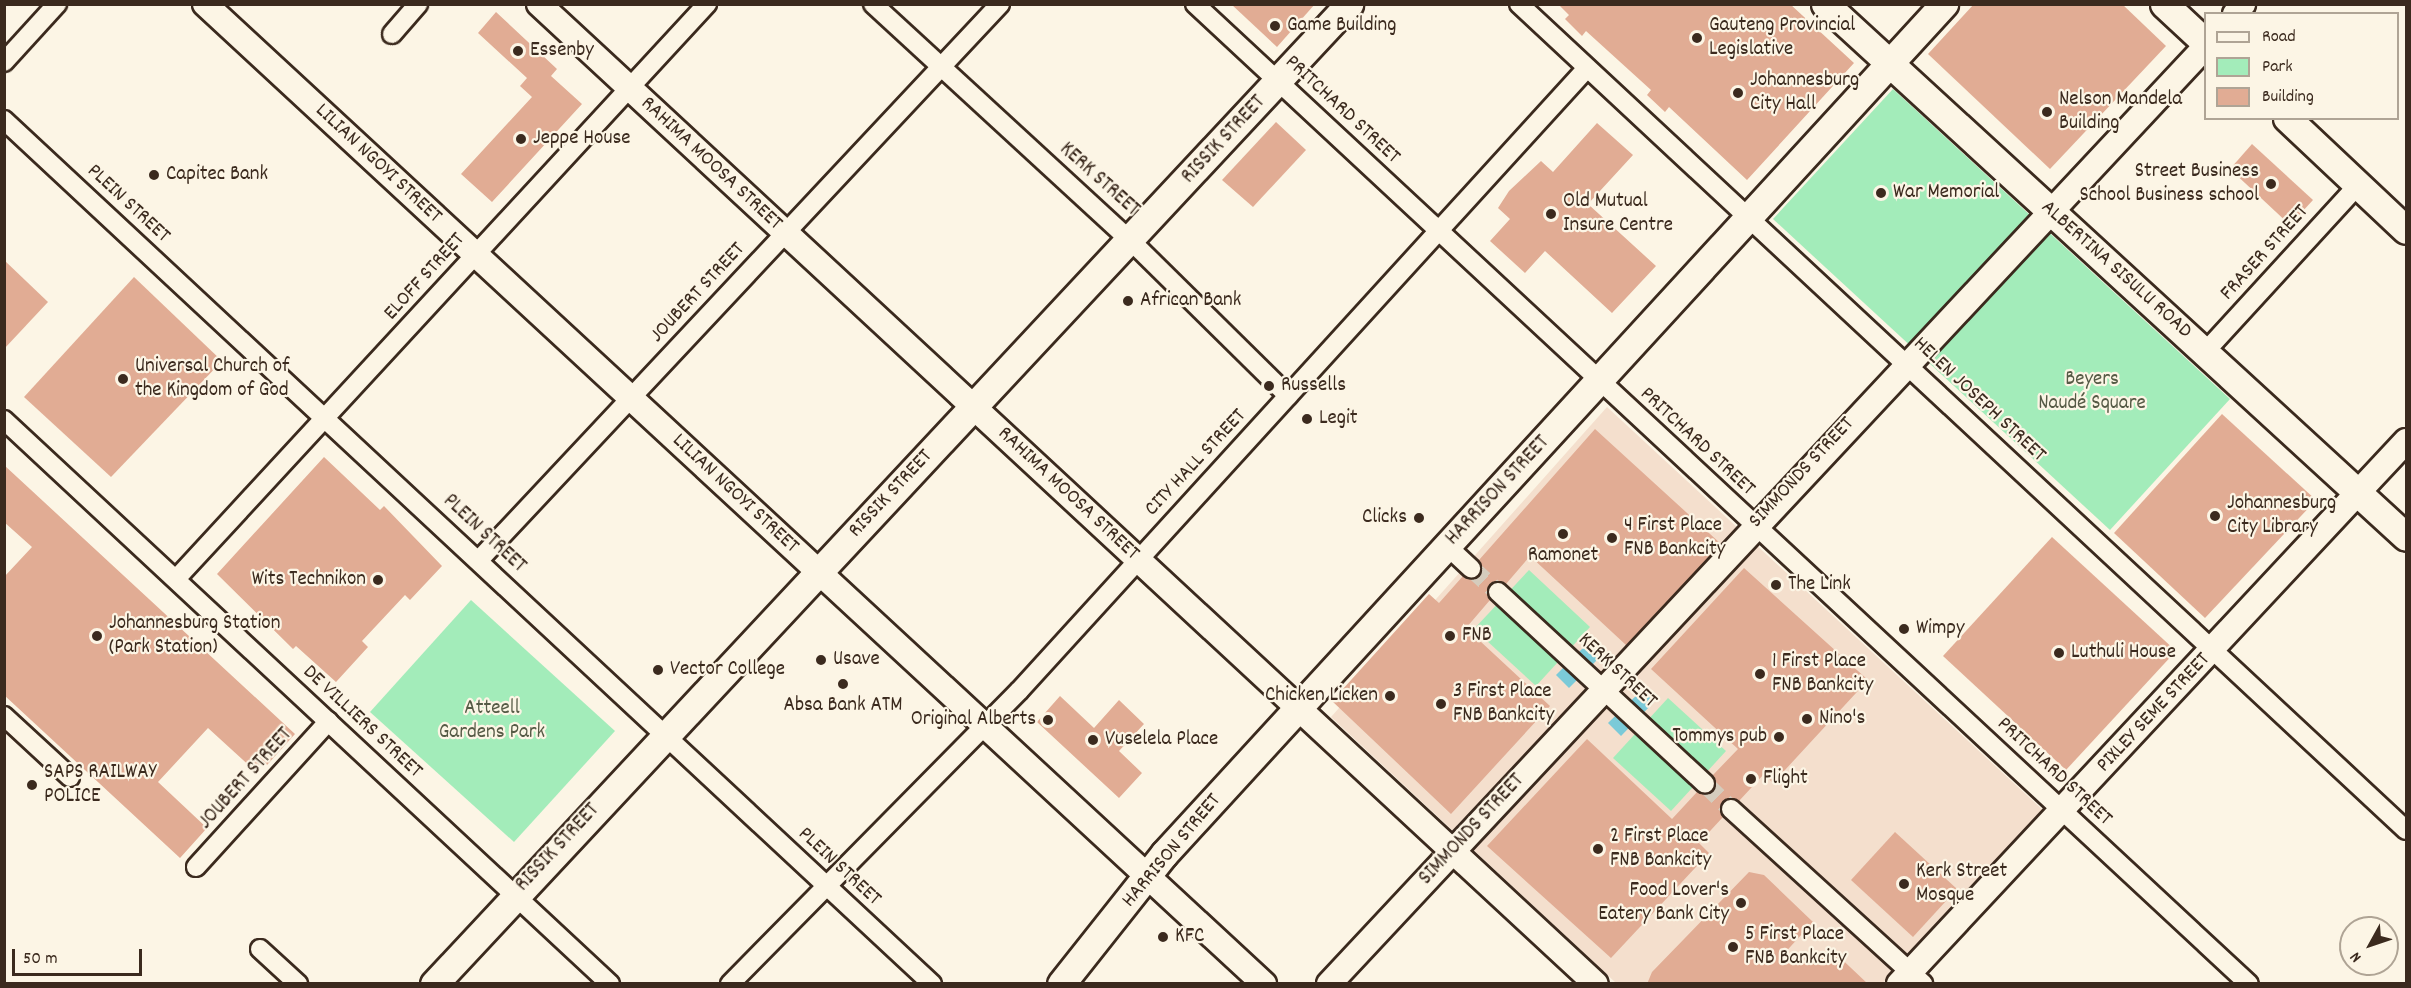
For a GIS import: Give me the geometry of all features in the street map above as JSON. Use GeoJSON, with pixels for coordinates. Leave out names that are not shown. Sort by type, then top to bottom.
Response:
{"type":"FeatureCollection","features":[{"type":"Feature","properties":{"kind":"main road","name":"RISSIK STREET"},"geometry":{"type":"LineString","coordinates":[[434,984],[665,733],[819,572],[1349,4]]}},
{"type":"Feature","properties":{"kind":"main road","name":"ALBERTINA SISULU ROAD"},"geometry":{"type":"LineString","coordinates":[[1825,4],[2406,537]]}},
{"type":"Feature","properties":{"kind":"main road","name":"HARRISON STREET"},"geometry":{"type":"LineString","coordinates":[[1061,984],[1148,876],[1298,708],[1944,4]]}},
{"type":"Feature","properties":{"kind":"main road"},"geometry":{"type":"LineString","coordinates":[[2164,4],[2204,43]]}},
{"type":"Feature","properties":{"kind":"main road"},"geometry":{"type":"LineString","coordinates":[[2289,120],[2406,230]]}},
{"type":"Feature","properties":{"kind":"street"},"geometry":{"type":"LineString","coordinates":[[4,62],[57,4]]}},
{"type":"Feature","properties":{"kind":"street","name":"LILIAN NGOYI STREET"},"geometry":{"type":"LineString","coordinates":[[205,4],[1264,984]]}},
{"type":"Feature","properties":{"kind":"street"},"geometry":{"type":"LineString","coordinates":[[392,34],[418,4]]}},
{"type":"Feature","properties":{"kind":"street","name":"RAHIMA MOOSA STREET"},"geometry":{"type":"LineString","coordinates":[[539,4],[1596,984]]}},
{"type":"Feature","properties":{"kind":"street","name":"ELOFF STREET"},"geometry":{"type":"LineString","coordinates":[[176,579],[707,4]]}},
{"type":"Feature","properties":{"kind":"street","name":"KERK STREET"},"geometry":{"type":"LineString","coordinates":[[873,4],[1130,240],[1288,396]]}},
{"type":"Feature","properties":{"kind":"street","name":"JOUBERT STREET"},"geometry":{"type":"LineString","coordinates":[[479,560],[1000,4]]}},
{"type":"Feature","properties":{"kind":"street","name":"PRITCHARD STREET"},"geometry":{"type":"LineString","coordinates":[[1195,4],[2249,984]]}},
{"type":"Feature","properties":{"kind":"street","name":"HELEN JOSEPH STREET"},"geometry":{"type":"LineString","coordinates":[[1519,4],[1746,218],[2406,830]]}},
{"type":"Feature","properties":{"kind":"street","name":"SIMMONDS STREET"},"geometry":{"type":"LineString","coordinates":[[1329,984],[1605,689],[1753,525],[2204,45]]}},
{"type":"Feature","properties":{"kind":"street","name":"CITY HALL STREET"},"geometry":{"type":"LineString","coordinates":[[730,984],[986,726],[1587,68]]}},
{"type":"Feature","properties":{"kind":"street","name":"PLEIN STREET"},"geometry":{"type":"LineString","coordinates":[[4,120],[932,984]]}},
{"type":"Feature","properties":{"kind":"street","name":"FRASER STREET"},"geometry":{"type":"LineString","coordinates":[[2205,352],[2358,185]]}},
{"type":"Feature","properties":{"kind":"street","name":"DE VILLIERS STREET"},"geometry":{"type":"LineString","coordinates":[[7,428],[176,579],[610,984]]}},
{"type":"Feature","properties":{"kind":"street","name":"PIXLEY SEME STREET"},"geometry":{"type":"LineString","coordinates":[[1911,980],[2062,811],[2406,441]]}},
{"type":"Feature","properties":{"kind":"street"},"geometry":{"type":"LineString","coordinates":[[1447,546],[1471,568]]}},
{"type":"Feature","properties":{"kind":"street","name":"KERK STREET"},"geometry":{"type":"LineString","coordinates":[[1498,592],[1705,784]]}},
{"type":"Feature","properties":{"kind":"street"},"geometry":{"type":"LineString","coordinates":[[4,716],[70,777]]}},
{"type":"Feature","properties":{"kind":"street","name":"JOUBERT STREET"},"geometry":{"type":"LineString","coordinates":[[196,867],[329,721]]}},
{"type":"Feature","properties":{"kind":"street"},"geometry":{"type":"LineString","coordinates":[[1731,809],[1911,980]]}},
{"type":"Feature","properties":{"kind":"street"},"geometry":{"type":"LineString","coordinates":[[260,949],[298,984]]}},
{"type":"Feature","properties":{"kind":"shaded area"},"geometry":{"type":"Polygon","coordinates":[[[1607,407],[2045,812],[1883,983],[1616,983],[1331,717],[1607,407]]]}},
{"type":"Feature","properties":{"kind":"green space","name":"Beyers Naudé Square"},"geometry":{"type":"Polygon","coordinates":[[[1893,89],[2230,399],[2110,530],[1773,219],[1893,89]]]}},
{"type":"Feature","properties":{"kind":"green space"},"geometry":{"type":"Polygon","coordinates":[[[1529,570],[1590,627],[1536,686],[1474,629],[1529,570]]]}},
{"type":"Feature","properties":{"kind":"green space","name":"Atteell Gardens Park"},"geometry":{"type":"Polygon","coordinates":[[[471,600],[615,731],[514,842],[370,712],[471,600]]]}},
{"type":"Feature","properties":{"kind":"green space"},"geometry":{"type":"Polygon","coordinates":[[[1668,698],[1726,751],[1671,811],[1613,758],[1668,698]]]}},
{"type":"Feature","properties":{"kind":"water"},"geometry":{"type":"Polygon","coordinates":[[[1589,642],[1602,655],[1569,688],[1556,675],[1589,642]]]}},
{"type":"Feature","properties":{"kind":"water"},"geometry":{"type":"Polygon","coordinates":[[[1642,690],[1654,702],[1621,736],[1608,723],[1642,690]]]}},
{"type":"Feature","properties":{"kind":"building","name":"Game Building"},"geometry":{"type":"Polygon","coordinates":[[[1231,4],[1315,4],[1277,47],[1231,4]]]}},
{"type":"Feature","properties":{"kind":"building","name":"Johannesburg City Hall"},"geometry":{"type":"Polygon","coordinates":[[[1558,4],[1790,4],[1854,63],[1747,180],[1669,107],[1665,112],[1647,95],[1651,90],[1586,31],[1582,36],[1565,19],[1569,15],[1558,4]]]}},
{"type":"Feature","properties":{"kind":"building","name":"Nelson Mandela Building"},"geometry":{"type":"Polygon","coordinates":[[[1974,4],[2122,4],[2166,46],[2050,169],[1928,54],[1974,4]]]}},
{"type":"Feature","properties":{"kind":"building","name":"Jeppe House"},"geometry":{"type":"Polygon","coordinates":[[[496,12],[557,69],[551,76],[582,104],[492,202],[461,174],[532,97],[520,86],[527,78],[478,33],[496,12]]]}},
{"type":"Feature","properties":{"kind":"building"},"geometry":{"type":"Polygon","coordinates":[[[1276,122],[1306,150],[1253,207],[1222,180],[1276,122]]]}},
{"type":"Feature","properties":{"kind":"building","name":"Old Mutual Insure Centre"},"geometry":{"type":"Polygon","coordinates":[[[1597,123],[1633,155],[1588,204],[1656,266],[1612,313],[1545,251],[1525,273],[1490,241],[1510,219],[1498,208],[1509,191],[1541,161],[1553,172],[1597,123]]]}},
{"type":"Feature","properties":{"kind":"building","name":"Street Business School Business school"},"geometry":{"type":"Polygon","coordinates":[[[2252,144],[2313,200],[2290,225],[2230,169],[2252,144]]]}},
{"type":"Feature","properties":{"kind":"building"},"geometry":{"type":"Polygon","coordinates":[[[4,260],[48,302],[4,349],[4,260]]]}},
{"type":"Feature","properties":{"kind":"building","name":"Universal Church of the Kingdom of God"},"geometry":{"type":"Polygon","coordinates":[[[134,277],[222,361],[111,477],[24,397],[134,277]]]}},
{"type":"Feature","properties":{"kind":"building","name":"Johannesburg City Library"},"geometry":{"type":"Polygon","coordinates":[[[2222,414],[2316,500],[2205,618],[2114,533],[2222,414]]]}},
{"type":"Feature","properties":{"kind":"building"},"geometry":{"type":"Polygon","coordinates":[[[1595,429],[1721,544],[1626,645],[1530,556],[1506,584],[1490,584],[1490,600],[1466,628],[1550,706],[1451,814],[1332,701],[1429,594],[1439,603],[1463,576],[1479,576],[1479,560],[1595,429]]]}},
{"type":"Feature","properties":{"kind":"building"},"geometry":{"type":"Polygon","coordinates":[[[324,457],[380,510],[384,506],[442,566],[410,600],[405,595],[362,641],[368,647],[336,682],[296,646],[293,649],[217,574],[324,457]]]}},
{"type":"Feature","properties":{"kind":"building","name":"Johannesburg Station (Park Station)"},"geometry":{"type":"Polygon","coordinates":[[[4,465],[295,734],[267,765],[263,761],[254,770],[208,728],[158,782],[207,828],[180,858],[4,695],[4,577],[32,547],[4,522],[4,465]]]}},
{"type":"Feature","properties":{"kind":"building","name":"Luthuli House"},"geometry":{"type":"Polygon","coordinates":[[[2052,537],[2176,651],[2066,770],[1943,656],[2052,537]]]}},
{"type":"Feature","properties":{"kind":"building"},"geometry":{"type":"Polygon","coordinates":[[[1744,568],[1868,680],[1773,783],[1764,774],[1739,801],[1722,802],[1723,817],[1699,843],[1709,853],[1611,958],[1487,846],[1587,739],[1672,819],[1697,792],[1714,791],[1712,776],[1738,749],[1651,669],[1744,568]]]}},
{"type":"Feature","properties":{"kind":"building","name":"Vuselela Place"},"geometry":{"type":"Polygon","coordinates":[[[1060,696],[1094,728],[1119,700],[1144,724],[1119,751],[1142,773],[1119,798],[1037,722],[1060,696]]]}},
{"type":"Feature","properties":{"kind":"building","name":"Kerk Street Mosque"},"geometry":{"type":"Polygon","coordinates":[[[1895,832],[1957,889],[1913,937],[1851,880],[1895,832]]]}},
{"type":"Feature","properties":{"kind":"building","name":"5 First Place FNB Bankcity"},"geometry":{"type":"Polygon","coordinates":[[[1749,872],[1764,875],[1813,922],[1780,958],[1825,957],[1832,950],[1868,984],[1647,984],[1652,972],[1749,872]]]}},
{"type":"Feature","properties":{"kind":"tunnel"},"geometry":{"type":"LineString","coordinates":[[1471,568],[1498,592]]}},
{"type":"Feature","properties":{"kind":"tunnel"},"geometry":{"type":"LineString","coordinates":[[1705,784],[1731,809]]}},
{"type":"Feature","properties":{"kind":"place","name":"Game Building"},"geometry":{"type":"Point","coordinates":[1275,26]}},
{"type":"Feature","properties":{"kind":"place","name":"Gauteng Provincial Legislative"},"geometry":{"type":"Point","coordinates":[1697,38]}},
{"type":"Feature","properties":{"kind":"place","name":"Essenby"},"geometry":{"type":"Point","coordinates":[518,51]}},
{"type":"Feature","properties":{"kind":"place","name":"Johannesburg City Hall"},"geometry":{"type":"Point","coordinates":[1738,93]}},
{"type":"Feature","properties":{"kind":"place","name":"Nelson Mandela Building"},"geometry":{"type":"Point","coordinates":[2047,112]}},
{"type":"Feature","properties":{"kind":"place","name":"Jeppe House"},"geometry":{"type":"Point","coordinates":[521,139]}},
{"type":"Feature","properties":{"kind":"place","name":"Capitec Bank"},"geometry":{"type":"Point","coordinates":[154,175]}},
{"type":"Feature","properties":{"kind":"place","name":"Street Business School Business school"},"geometry":{"type":"Point","coordinates":[2271,184]}},
{"type":"Feature","properties":{"kind":"place","name":"War Memorial"},"geometry":{"type":"Point","coordinates":[1881,193]}},
{"type":"Feature","properties":{"kind":"place","name":"Old Mutual Insure Centre"},"geometry":{"type":"Point","coordinates":[1551,214]}},
{"type":"Feature","properties":{"kind":"place","name":"African Bank"},"geometry":{"type":"Point","coordinates":[1128,301]}},
{"type":"Feature","properties":{"kind":"place","name":"Universal Church of the Kingdom of God"},"geometry":{"type":"Point","coordinates":[123,379]}},
{"type":"Feature","properties":{"kind":"place","name":"Russells"},"geometry":{"type":"Point","coordinates":[1269,386]}},
{"type":"Feature","properties":{"kind":"place","name":"Legit"},"geometry":{"type":"Point","coordinates":[1307,419]}},
{"type":"Feature","properties":{"kind":"place","name":"Johannesburg City Library"},"geometry":{"type":"Point","coordinates":[2215,516]}},
{"type":"Feature","properties":{"kind":"place","name":"Clicks"},"geometry":{"type":"Point","coordinates":[1419,518]}},
{"type":"Feature","properties":{"kind":"place","name":"Ramonet"},"geometry":{"type":"Point","coordinates":[1563,534]}},
{"type":"Feature","properties":{"kind":"place","name":"4 First Place FNB Bankcity"},"geometry":{"type":"Point","coordinates":[1612,538]}},
{"type":"Feature","properties":{"kind":"place","name":"Wits Technikon"},"geometry":{"type":"Point","coordinates":[378,580]}},
{"type":"Feature","properties":{"kind":"place","name":"The Link"},"geometry":{"type":"Point","coordinates":[1776,585]}},
{"type":"Feature","properties":{"kind":"place","name":"Wimpy"},"geometry":{"type":"Point","coordinates":[1904,629]}},
{"type":"Feature","properties":{"kind":"place","name":"Johannesburg Station (Park Station)"},"geometry":{"type":"Point","coordinates":[97,636]}},
{"type":"Feature","properties":{"kind":"place","name":"FNB"},"geometry":{"type":"Point","coordinates":[1450,636]}},
{"type":"Feature","properties":{"kind":"place","name":"Luthuli House"},"geometry":{"type":"Point","coordinates":[2059,653]}},
{"type":"Feature","properties":{"kind":"place","name":"Usave"},"geometry":{"type":"Point","coordinates":[821,660]}},
{"type":"Feature","properties":{"kind":"place","name":"Vector College"},"geometry":{"type":"Point","coordinates":[658,670]}},
{"type":"Feature","properties":{"kind":"place","name":"1 First Place FNB Bankcity"},"geometry":{"type":"Point","coordinates":[1760,674]}},
{"type":"Feature","properties":{"kind":"place","name":"Absa Bank ATM"},"geometry":{"type":"Point","coordinates":[843,684]}},
{"type":"Feature","properties":{"kind":"place","name":"Chicken Licken"},"geometry":{"type":"Point","coordinates":[1390,696]}},
{"type":"Feature","properties":{"kind":"place","name":"3 First Place FNB Bankcity"},"geometry":{"type":"Point","coordinates":[1441,704]}},
{"type":"Feature","properties":{"kind":"place","name":"Nino's"},"geometry":{"type":"Point","coordinates":[1807,719]}},
{"type":"Feature","properties":{"kind":"place","name":"Original Alberts"},"geometry":{"type":"Point","coordinates":[1048,720]}},
{"type":"Feature","properties":{"kind":"place","name":"Tommys pub"},"geometry":{"type":"Point","coordinates":[1779,737]}},
{"type":"Feature","properties":{"kind":"place","name":"Vuselela Place"},"geometry":{"type":"Point","coordinates":[1093,740]}},
{"type":"Feature","properties":{"kind":"place","name":"Flight"},"geometry":{"type":"Point","coordinates":[1751,779]}},
{"type":"Feature","properties":{"kind":"place","name":"SAPS RAILWAY POLICE"},"geometry":{"type":"Point","coordinates":[32,785]}},
{"type":"Feature","properties":{"kind":"place","name":"2 First Place FNB Bankcity"},"geometry":{"type":"Point","coordinates":[1598,849]}},
{"type":"Feature","properties":{"kind":"place","name":"Kerk Street Mosque"},"geometry":{"type":"Point","coordinates":[1904,884]}},
{"type":"Feature","properties":{"kind":"place","name":"Food Lover's Eatery Bank City"},"geometry":{"type":"Point","coordinates":[1741,903]}},
{"type":"Feature","properties":{"kind":"place","name":"KFC"},"geometry":{"type":"Point","coordinates":[1163,937]}},
{"type":"Feature","properties":{"kind":"place","name":"5 First Place FNB Bankcity"},"geometry":{"type":"Point","coordinates":[1733,947]}}]}
